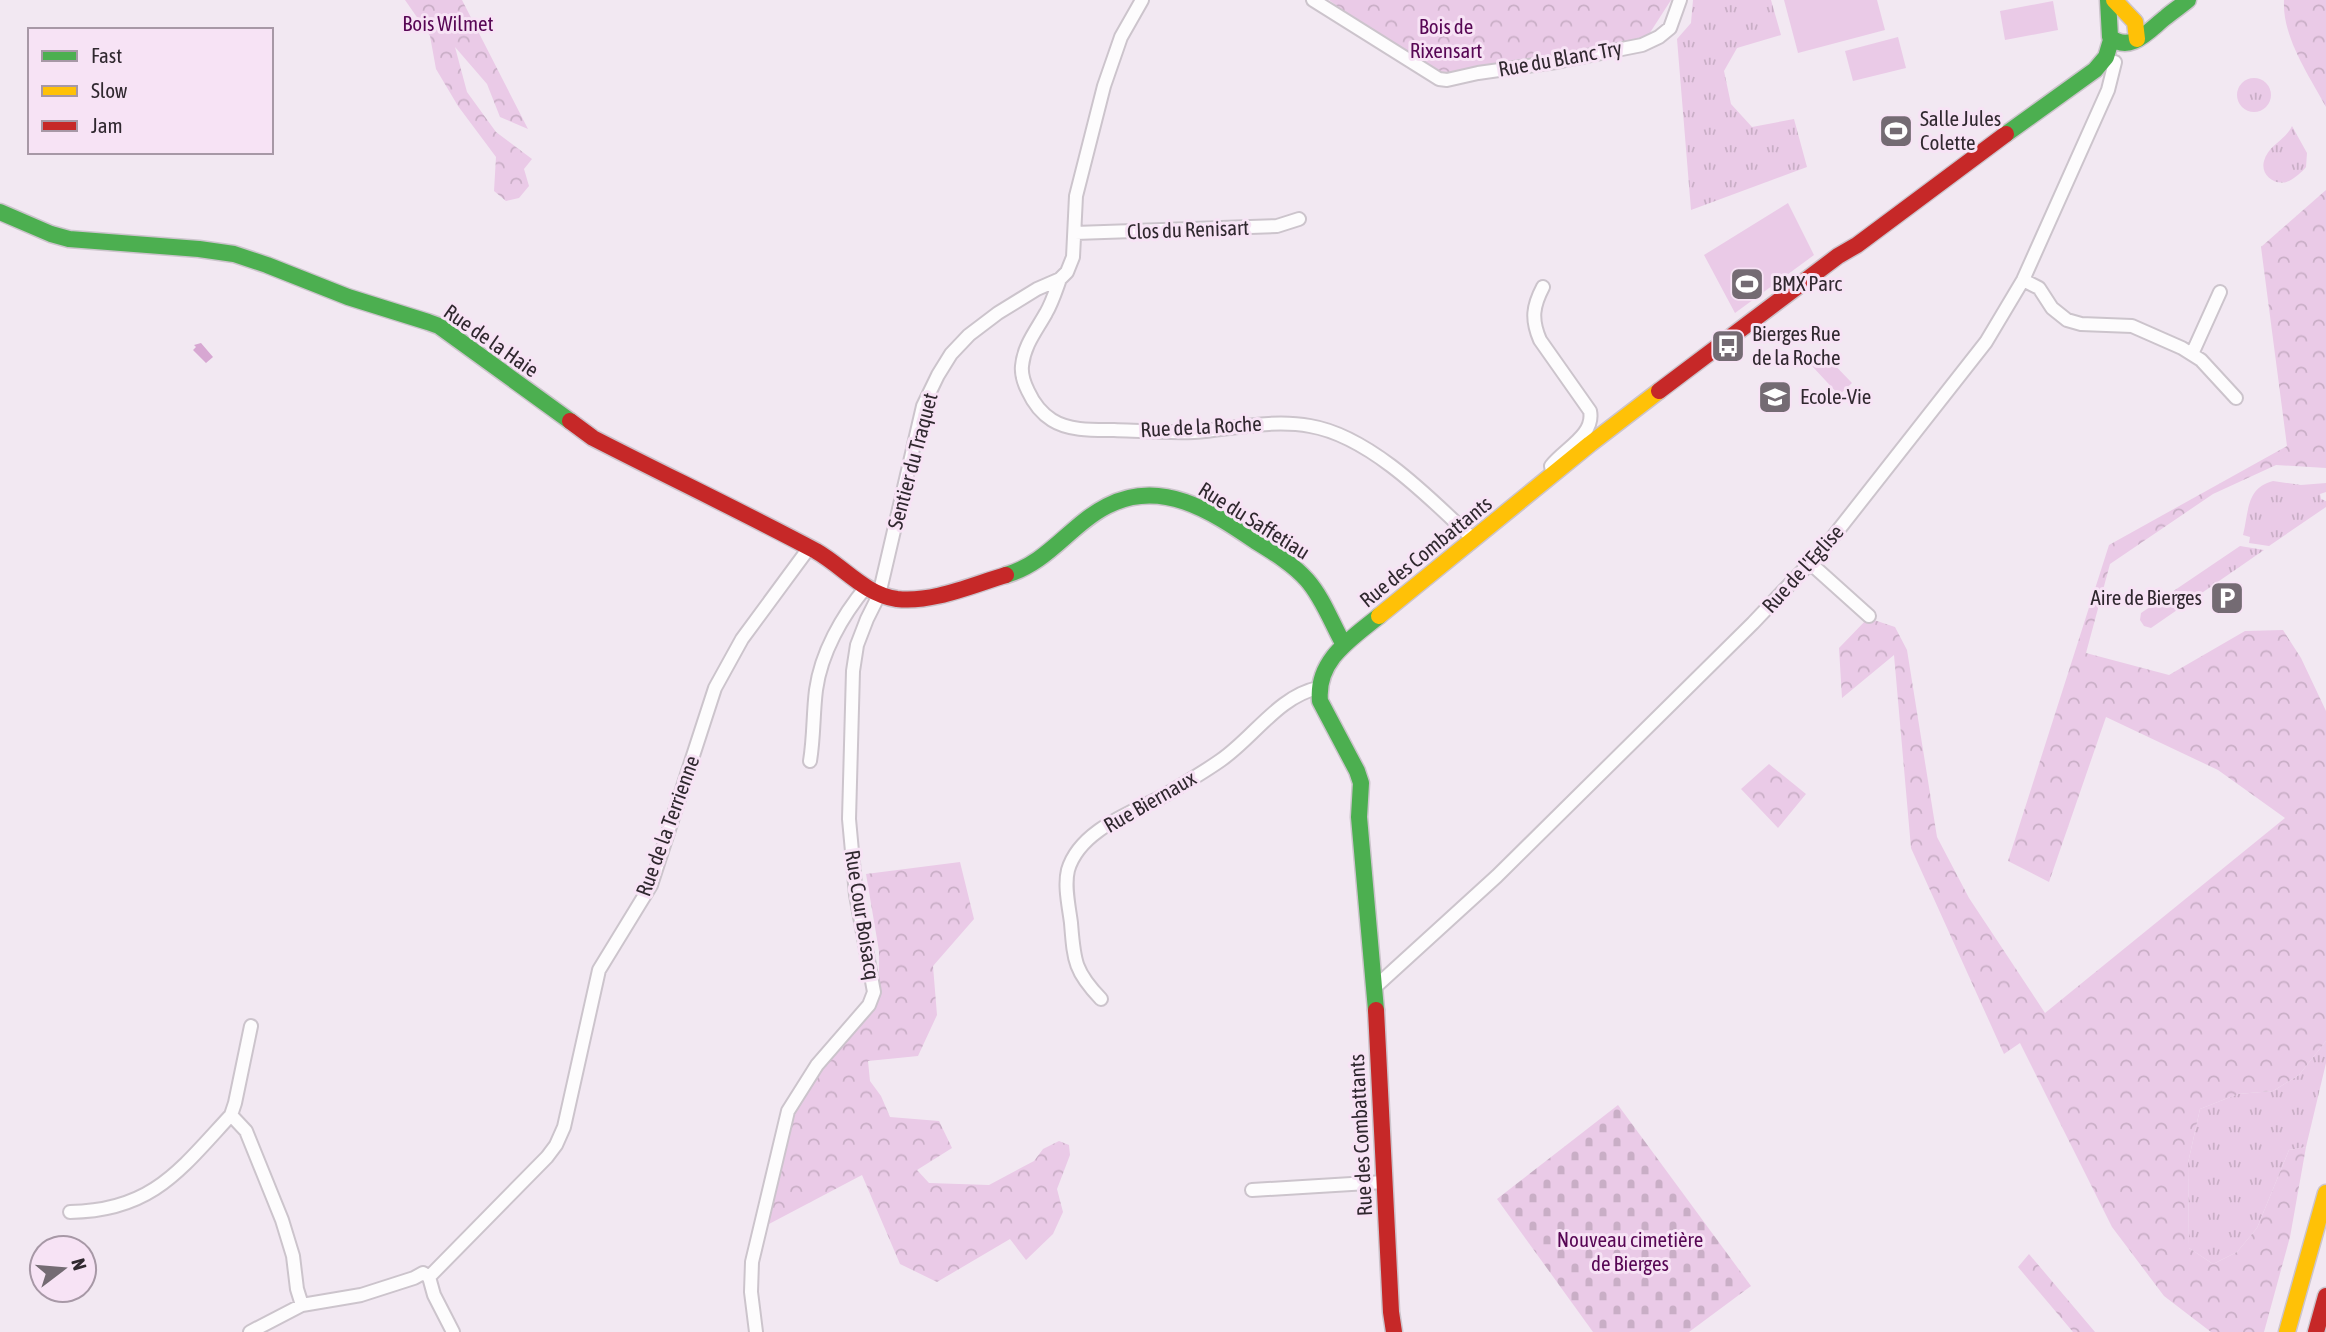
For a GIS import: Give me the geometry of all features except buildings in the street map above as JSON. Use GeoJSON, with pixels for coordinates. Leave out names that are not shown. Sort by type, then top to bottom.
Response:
{"type":"FeatureCollection","features":[{"type":"Feature","properties":{"kind":"main road"},"geometry":{"type":"LineString","coordinates":[[2108,0],[2108,29],[2124,41]]}},
{"type":"Feature","properties":{"kind":"main road"},"geometry":{"type":"LineString","coordinates":[[2099,68],[2106,58],[2138,29],[2132,18],[2114,0]]}},
{"type":"Feature","properties":{"kind":"main road"},"geometry":{"type":"LineString","coordinates":[[2115,62],[2124,41],[2166,17],[2188,0]]}},
{"type":"Feature","properties":{"kind":"main road"},"geometry":{"type":"LineString","coordinates":[[2110,20],[2120,15],[2132,18],[2166,17]]}},
{"type":"Feature","properties":{"kind":"main road","name":"Rue des Combattants"},"geometry":{"type":"LineString","coordinates":[[1393,1332],[1366,881],[1360,829],[1361,783],[1326,713],[1318,688],[1329,661],[1344,645],[1590,444],[1753,319],[2065,90],[2099,68],[2115,62]]}},
{"type":"Feature","properties":{"kind":"main road","name":"Rue de la Haie"},"geometry":{"type":"LineString","coordinates":[[0,212],[50,234],[69,239],[170,246],[241,256],[346,296],[439,326],[593,439],[808,548],[873,591]]}},
{"type":"Feature","properties":{"kind":"main road","name":"Rue du Saffetiau"},"geometry":{"type":"LineString","coordinates":[[873,591],[900,599],[928,598],[1014,573],[1048,555],[1100,509],[1123,499],[1165,496],[1197,506],[1293,566],[1307,579],[1344,645]]}},
{"type":"Feature","properties":{"kind":"main road"},"geometry":{"type":"LineString","coordinates":[[2287,1332],[2326,1193]]}},
{"type":"Feature","properties":{"kind":"main road"},"geometry":{"type":"LineString","coordinates":[[2316,1332],[2326,1296]]}},
{"type":"Feature","properties":{"kind":"street"},"geometry":{"type":"LineString","coordinates":[[1060,279],[1067,272],[1073,257],[1079,182],[1111,62],[1128,22],[1142,0]]}},
{"type":"Feature","properties":{"kind":"street","name":"Rue du Blanc Try"},"geometry":{"type":"LineString","coordinates":[[1313,0],[1439,79],[1445,80],[1478,72],[1556,62],[1642,45],[1670,28],[1680,0]]}},
{"type":"Feature","properties":{"kind":"street","name":"Rue de l'Eglise"},"geometry":{"type":"LineString","coordinates":[[1373,989],[1497,876],[1753,623],[1810,563],[1873,487],[1986,342],[2023,280],[2111,83],[2115,62]]}},
{"type":"Feature","properties":{"kind":"street","name":"Clos du Renisart"},"geometry":{"type":"LineString","coordinates":[[1075,233],[1277,226],[1299,219]]}},
{"type":"Feature","properties":{"kind":"street","name":"Rue de la Roche"},"geometry":{"type":"LineString","coordinates":[[1060,279],[1048,311],[1032,334],[1022,368],[1024,383],[1031,397],[1053,421],[1080,429],[1101,430],[1192,432],[1282,423],[1322,429],[1341,436],[1385,461],[1474,540]]}},
{"type":"Feature","properties":{"kind":"street","name":"Sentier du Traquet"},"geometry":{"type":"LineString","coordinates":[[873,591],[923,406],[938,375],[951,354],[969,335],[998,313],[1037,289],[1060,279]]}},
{"type":"Feature","properties":{"kind":"street"},"geometry":{"type":"LineString","coordinates":[[2023,280],[2039,288],[2052,308],[2067,320],[2081,324],[2132,326],[2192,354],[2236,398]]}},
{"type":"Feature","properties":{"kind":"street"},"geometry":{"type":"LineString","coordinates":[[1543,286],[1534,304],[1534,328],[1590,411],[1591,418],[1584,433],[1551,466],[1553,475]]}},
{"type":"Feature","properties":{"kind":"street"},"geometry":{"type":"LineString","coordinates":[[2192,354],[2220,292]]}},
{"type":"Feature","properties":{"kind":"street","name":"Rue de la Terrienne"},"geometry":{"type":"LineString","coordinates":[[429,1278],[540,1165],[556,1144],[564,1127],[596,979],[610,950],[651,885],[715,688],[742,639],[808,548]]}},
{"type":"Feature","properties":{"kind":"street"},"geometry":{"type":"LineString","coordinates":[[1810,563],[1869,616]]}},
{"type":"Feature","properties":{"kind":"street"},"geometry":{"type":"LineString","coordinates":[[810,761],[815,735],[816,691],[822,660],[855,600],[873,591]]}},
{"type":"Feature","properties":{"kind":"street","name":"Rue Cour Boisacq"},"geometry":{"type":"LineString","coordinates":[[756,1332],[751,1292],[752,1262],[788,1111],[817,1065],[869,1005],[874,992],[856,895],[848,793],[855,655],[873,591]]}},
{"type":"Feature","properties":{"kind":"street","name":"Rue Biernaux"},"geometry":{"type":"LineString","coordinates":[[1101,999],[1086,984],[1076,966],[1067,875],[1072,860],[1102,829],[1215,764],[1301,693],[1318,688]]}},
{"type":"Feature","properties":{"kind":"street"},"geometry":{"type":"LineString","coordinates":[[70,1213],[103,1210],[147,1195],[184,1168],[214,1131],[231,1115],[251,1026]]}},
{"type":"Feature","properties":{"kind":"street"},"geometry":{"type":"LineString","coordinates":[[231,1115],[246,1131],[282,1220],[295,1263],[302,1305]]}},
{"type":"Feature","properties":{"kind":"street"},"geometry":{"type":"LineString","coordinates":[[1252,1190],[1384,1182]]}},
{"type":"Feature","properties":{"kind":"street"},"geometry":{"type":"LineString","coordinates":[[250,1332],[302,1305],[360,1295],[423,1273],[429,1278],[434,1295],[453,1332]]}},
{"type":"Feature","properties":{"kind":"green space","name":"Bois Wilmet"},"geometry":{"type":"Polygon","coordinates":[[[405,0],[462,0],[528,129],[500,117],[487,84],[455,47],[467,92],[496,132],[532,159],[524,169],[529,186],[519,198],[506,201],[494,191],[496,157],[458,106],[436,69],[430,36],[405,0]]]}},
{"type":"Feature","properties":{"kind":"green space","name":"Bois de Rixensart"},"geometry":{"type":"Polygon","coordinates":[[[1329,0],[1671,0],[1644,42],[1434,79],[1329,0]]]}},
{"type":"Feature","properties":{"kind":"green space"},"geometry":{"type":"Polygon","coordinates":[[[1693,0],[1771,0],[1781,35],[1737,48],[1724,71],[1731,104],[1752,127],[1794,119],[1807,167],[1691,210],[1677,39],[1691,23],[1693,0]]]}},
{"type":"Feature","properties":{"kind":"green space"},"geometry":{"type":"Polygon","coordinates":[[[1784,0],[1877,0],[1885,30],[1798,53],[1784,0]]]}},
{"type":"Feature","properties":{"kind":"green space"},"geometry":{"type":"Polygon","coordinates":[[[2284,0],[2326,0],[2326,107],[2292,42],[2287,28],[2284,0]]]}},
{"type":"Feature","properties":{"kind":"green space"},"geometry":{"type":"Polygon","coordinates":[[[2053,1],[2058,30],[2005,40],[2000,11],[2053,1]]]}},
{"type":"Feature","properties":{"kind":"green space"},"geometry":{"type":"Polygon","coordinates":[[[1898,37],[1906,68],[1853,81],[1845,51],[1898,37]]]}},
{"type":"Feature","properties":{"kind":"green space"},"geometry":{"type":"Polygon","coordinates":[[[2254,78],[2266,83],[2271,95],[2266,107],[2254,112],[2242,107],[2237,95],[2242,83],[2254,78]]]}},
{"type":"Feature","properties":{"kind":"green space"},"geometry":{"type":"Polygon","coordinates":[[[2292,126],[2307,153],[2306,167],[2291,180],[2274,181],[2264,171],[2264,161],[2269,151],[2292,126]]]}},
{"type":"Feature","properties":{"kind":"green space"},"geometry":{"type":"Polygon","coordinates":[[[2326,190],[2326,468],[2276,465],[2213,494],[2110,564],[2086,653],[2169,675],[2245,631],[2283,630],[2301,658],[2326,711],[2326,1041],[2299,1075],[2273,1091],[2238,1094],[2200,1109],[2188,1163],[2189,1248],[2213,1264],[2237,1252],[2257,1228],[2289,1150],[2306,1147],[2290,1237],[2264,1332],[2211,1332],[2164,1296],[2112,1227],[2020,1043],[2004,1054],[1911,848],[1894,655],[1842,698],[1839,648],[1868,618],[1895,627],[1907,650],[1937,837],[1969,898],[2045,1013],[2285,818],[2218,770],[2106,717],[2049,882],[2008,861],[2109,545],[2287,446],[2261,247],[2326,190]]]}},
{"type":"Feature","properties":{"kind":"green space","name":"BMX Parc"},"geometry":{"type":"Polygon","coordinates":[[[1788,203],[1814,255],[1735,313],[1704,255],[1788,203]]]}},
{"type":"Feature","properties":{"kind":"green space"},"geometry":{"type":"Polygon","coordinates":[[[1824,354],[1852,383],[1839,395],[1812,366],[1824,354]]]}},
{"type":"Feature","properties":{"kind":"green space"},"geometry":{"type":"Polygon","coordinates":[[[2273,481],[2301,485],[2326,483],[2326,492],[2320,494],[2321,499],[2326,501],[2326,507],[2269,546],[2249,543],[2250,537],[2243,535],[2250,502],[2258,489],[2273,481]]]}},
{"type":"Feature","properties":{"kind":"green space"},"geometry":{"type":"Polygon","coordinates":[[[2240,546],[2264,550],[2151,628],[2144,626],[2140,620],[2141,613],[2240,546]]]}},
{"type":"Feature","properties":{"kind":"green space"},"geometry":{"type":"Polygon","coordinates":[[[1769,764],[1806,794],[1778,828],[1741,789],[1769,764]]]}},
{"type":"Feature","properties":{"kind":"green space"},"geometry":{"type":"Polygon","coordinates":[[[960,862],[974,919],[933,966],[937,1015],[918,1056],[868,1061],[870,1081],[881,1096],[890,1117],[939,1121],[952,1148],[917,1170],[929,1183],[989,1185],[1034,1161],[1043,1149],[1059,1141],[1069,1145],[1070,1155],[1057,1189],[1063,1212],[1053,1234],[1026,1260],[1010,1239],[937,1282],[900,1264],[862,1175],[769,1224],[774,1162],[787,1116],[818,1063],[879,991],[879,951],[866,874],[960,862]]]}},
{"type":"Feature","properties":{"kind":"green space"},"geometry":{"type":"Polygon","coordinates":[[[2326,1041],[2326,1063],[2306,1147],[2289,1150],[2257,1228],[2237,1252],[2213,1264],[2189,1248],[2188,1163],[2200,1109],[2238,1094],[2273,1091],[2299,1075],[2326,1041]]]}},
{"type":"Feature","properties":{"kind":"green space","name":"Nouveau cimetière de Bierges"},"geometry":{"type":"Polygon","coordinates":[[[1618,1105],[1751,1286],[1689,1332],[1593,1332],[1497,1199],[1618,1105]]]}},
{"type":"Feature","properties":{"kind":"green space"},"geometry":{"type":"Polygon","coordinates":[[[2029,1254],[2095,1332],[2073,1332],[2018,1267],[2029,1254]]]}},
{"type":"Feature","properties":{"kind":"shaded area"},"geometry":{"type":"Polygon","coordinates":[[[201,343],[213,357],[206,363],[193,350],[196,347],[194,345],[201,343]]]}},
{"type":"Feature","properties":{"kind":"traffic: fast"},"geometry":{"type":"LineString","coordinates":[[2108,0],[2110,37],[2125,43],[2146,34],[2188,0]]}},
{"type":"Feature","properties":{"kind":"traffic: fast"},"geometry":{"type":"LineString","coordinates":[[2006,134],[2095,70],[2106,57],[2111,40]]}},
{"type":"Feature","properties":{"kind":"traffic: fast"},"geometry":{"type":"LineString","coordinates":[[0,212],[69,239],[234,254],[348,297],[439,326],[570,421]]}},
{"type":"Feature","properties":{"kind":"traffic: fast"},"geometry":{"type":"LineString","coordinates":[[1006,575],[1034,562],[1107,506],[1127,498],[1147,495],[1166,497],[1203,509],[1296,569],[1318,595],[1344,645]]}},
{"type":"Feature","properties":{"kind":"traffic: fast"},"geometry":{"type":"LineString","coordinates":[[1376,1010],[1359,817],[1361,783],[1320,701],[1320,687],[1330,662],[1338,652],[1379,616]]}},
{"type":"Feature","properties":{"kind":"traffic: slow"},"geometry":{"type":"LineString","coordinates":[[2114,0],[2135,22],[2137,39]]}},
{"type":"Feature","properties":{"kind":"traffic: slow"},"geometry":{"type":"LineString","coordinates":[[1379,616],[1659,391]]}},
{"type":"Feature","properties":{"kind":"traffic: slow"},"geometry":{"type":"LineString","coordinates":[[2287,1332],[2326,1193]]}},
{"type":"Feature","properties":{"kind":"traffic: jam"},"geometry":{"type":"LineString","coordinates":[[1659,391],[2006,134]]}},
{"type":"Feature","properties":{"kind":"traffic: jam"},"geometry":{"type":"LineString","coordinates":[[570,421],[593,438],[816,551],[864,586],[885,596],[911,600],[924,598],[1006,575]]}},
{"type":"Feature","properties":{"kind":"traffic: jam"},"geometry":{"type":"LineString","coordinates":[[1376,1010],[1394,1332]]}},
{"type":"Feature","properties":{"kind":"traffic: jam"},"geometry":{"type":"LineString","coordinates":[[2316,1332],[2326,1296]]}},
{"type":"Feature","properties":{"kind":"place","name":"Salle Jules Colette"},"geometry":{"type":"Point","coordinates":[1896,131]}},
{"type":"Feature","properties":{"kind":"place","name":"BMX Parc"},"geometry":{"type":"Point","coordinates":[1747,284]}},
{"type":"Feature","properties":{"kind":"place","name":"Bierges Rue de la Roche"},"geometry":{"type":"Point","coordinates":[1728,346]}},
{"type":"Feature","properties":{"kind":"place","name":"Ecole-Vie"},"geometry":{"type":"Point","coordinates":[1775,397]}},
{"type":"Feature","properties":{"kind":"place","name":"Aire de Bierges"},"geometry":{"type":"Point","coordinates":[2227,598]}}]}
